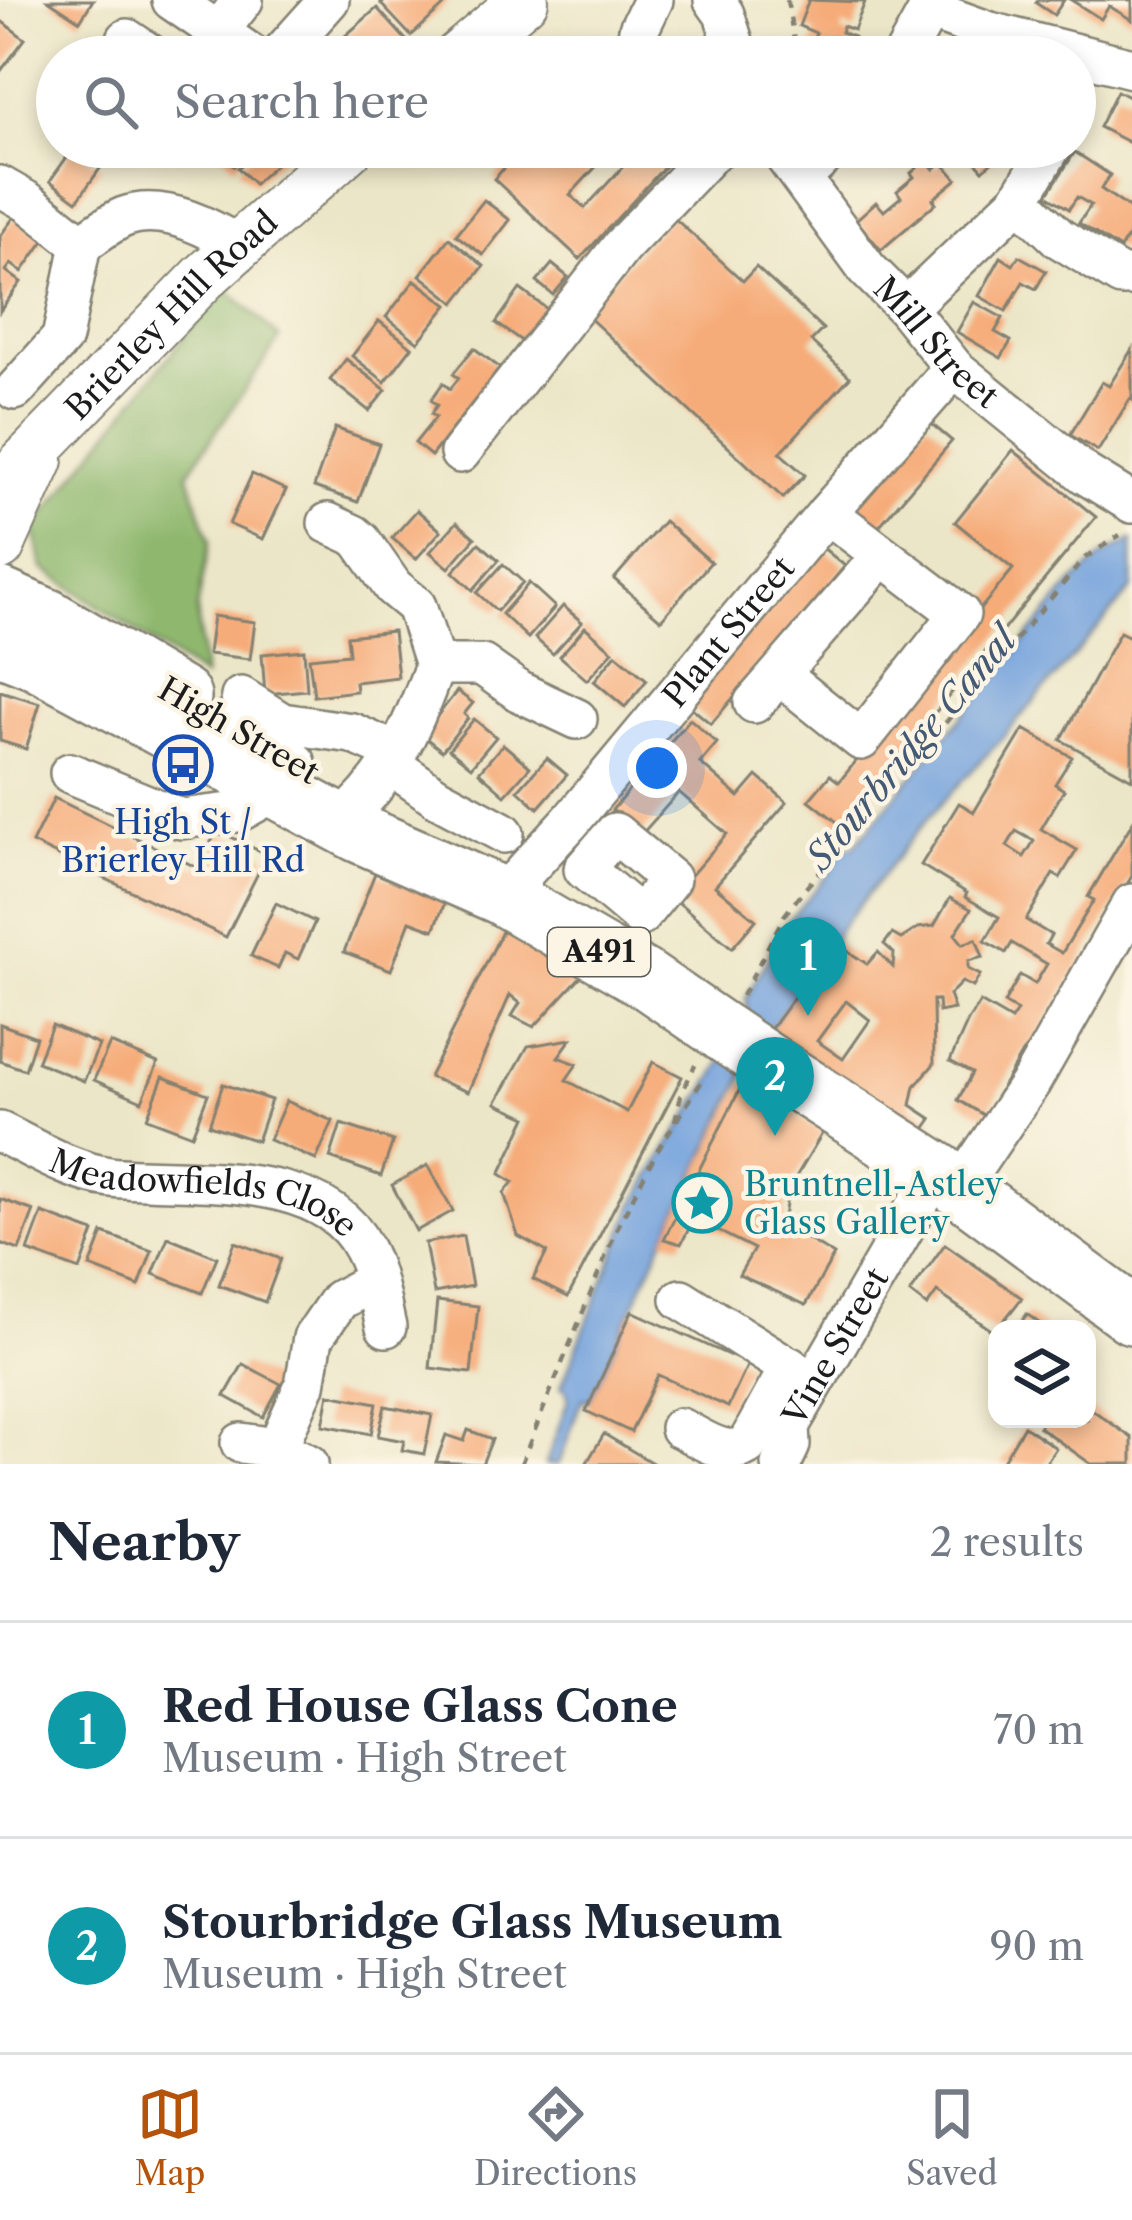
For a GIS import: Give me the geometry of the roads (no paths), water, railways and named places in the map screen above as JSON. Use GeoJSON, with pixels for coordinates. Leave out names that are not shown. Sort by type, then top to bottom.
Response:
{"type":"FeatureCollection","features":[{"type":"Feature","properties":{"kind":"highway","name":"High Street"},"geometry":{"type":"LineString","coordinates":[[0,597],[233,709],[282,774]]}},
{"type":"Feature","properties":{"kind":"highway","name":"High Street"},"geometry":{"type":"LineString","coordinates":[[0,646],[282,774],[376,798],[485,888],[647,981],[718,1040],[773,1066],[948,1179]]}},
{"type":"Feature","properties":{"kind":"highway"},"geometry":{"type":"LineString","coordinates":[[948,1179],[1132,1316]]}},
{"type":"Feature","properties":{"kind":"main road"},"geometry":{"type":"LineString","coordinates":[[482,36],[524,0]]}},
{"type":"Feature","properties":{"kind":"main road","name":"Brierley Hill Road"},"geometry":{"type":"LineString","coordinates":[[0,487],[220,261],[326,168]]}},
{"type":"Feature","properties":{"kind":"main road","name":"Brierley Hill Road"},"geometry":{"type":"LineString","coordinates":[[0,546],[49,440]]}},
{"type":"Feature","properties":{"kind":"street"},"geometry":{"type":"LineString","coordinates":[[172,0],[224,36]]}},
{"type":"Feature","properties":{"kind":"street"},"geometry":{"type":"LineString","coordinates":[[218,32],[243,0]]}},
{"type":"Feature","properties":{"kind":"street"},"geometry":{"type":"LineString","coordinates":[[638,36],[653,0]]}},
{"type":"Feature","properties":{"kind":"street"},"geometry":{"type":"LineString","coordinates":[[714,0],[732,36]]}},
{"type":"Feature","properties":{"kind":"street"},"geometry":{"type":"LineString","coordinates":[[297,36],[324,5]]}},
{"type":"Feature","properties":{"kind":"street"},"geometry":{"type":"LineString","coordinates":[[914,36],[929,5],[1000,36]]}},
{"type":"Feature","properties":{"kind":"street"},"geometry":{"type":"LineString","coordinates":[[1096,69],[1132,68]]}},
{"type":"Feature","properties":{"kind":"street"},"geometry":{"type":"LineString","coordinates":[[460,453],[622,246],[697,168]]}},
{"type":"Feature","properties":{"kind":"street","name":"Mill Street"},"geometry":{"type":"LineString","coordinates":[[793,168],[867,268],[953,368],[1128,503]]}},
{"type":"Feature","properties":{"kind":"street"},"geometry":{"type":"LineString","coordinates":[[906,308],[1018,200],[1040,168]]}},
{"type":"Feature","properties":{"kind":"street"},"geometry":{"type":"LineString","coordinates":[[0,185],[81,244]]}},
{"type":"Feature","properties":{"kind":"street"},"geometry":{"type":"LineString","coordinates":[[1018,200],[1120,284]]}},
{"type":"Feature","properties":{"kind":"street"},"geometry":{"type":"LineString","coordinates":[[15,390],[62,338],[81,244],[124,218],[160,213],[202,226],[220,261]]}},
{"type":"Feature","properties":{"kind":"street","name":"Plant Street"},"geometry":{"type":"LineString","coordinates":[[485,888],[570,822],[953,368]]}},
{"type":"Feature","properties":{"kind":"street"},"geometry":{"type":"LineString","coordinates":[[827,513],[960,614],[861,740],[767,689],[881,557]]}},
{"type":"Feature","properties":{"kind":"street"},"geometry":{"type":"LineString","coordinates":[[328,524],[361,541],[393,586],[416,606],[435,665],[414,722],[376,798]]}},
{"type":"Feature","properties":{"kind":"street"},"geometry":{"type":"LineString","coordinates":[[435,665],[482,665],[520,692],[577,719]]}},
{"type":"Feature","properties":{"kind":"street"},"geometry":{"type":"LineString","coordinates":[[233,709],[282,723],[352,733],[376,798]]}},
{"type":"Feature","properties":{"kind":"street"},"geometry":{"type":"LineString","coordinates":[[70,773],[181,819],[238,812],[258,802],[282,774]]}},
{"type":"Feature","properties":{"kind":"street"},"geometry":{"type":"LineString","coordinates":[[376,798],[437,797],[504,833]]}},
{"type":"Feature","properties":{"kind":"street"},"geometry":{"type":"LineString","coordinates":[[570,822],[600,851]]}},
{"type":"Feature","properties":{"kind":"street","name":"Vine Street"},"geometry":{"type":"LineString","coordinates":[[781,1464],[790,1445],[789,1426],[802,1375],[948,1179],[1031,1082],[1132,904]]}},
{"type":"Feature","properties":{"kind":"street","name":"Meadowfields Close"},"geometry":{"type":"LineString","coordinates":[[0,1132],[75,1168],[109,1177],[268,1188],[308,1199],[336,1214],[354,1233],[375,1281],[386,1328]]}},
{"type":"Feature","properties":{"kind":"street","name":"Meadowfields Close"},"geometry":{"type":"LineString","coordinates":[[290,1334],[375,1281]]}},
{"type":"Feature","properties":{"kind":"street"},"geometry":{"type":"LineString","coordinates":[[680,1428],[723,1449],[740,1450],[802,1375],[681,1299]]}},
{"type":"Feature","properties":{"kind":"street"},"geometry":{"type":"LineString","coordinates":[[275,1452],[305,1385],[313,1338],[331,1311]]}},
{"type":"Feature","properties":{"kind":"water"},"geometry":{"type":"Polygon","coordinates":[[[1132,540],[1132,589],[929,817],[839,930],[767,1034],[664,1239],[590,1401],[583,1399],[579,1406],[559,1464],[546,1464],[568,1400],[561,1387],[633,1207],[748,1017],[746,998],[787,922],[830,873],[841,849],[854,846],[1072,584],[1104,555],[1132,540]]]}},
{"type":"Feature","properties":{"kind":"place","name":"High St / Brierley Hill Rd"},"geometry":{"type":"Point","coordinates":[183,765]}},
{"type":"Feature","properties":{"kind":"place","name":"Red House Glass Cone"},"geometry":{"type":"Point","coordinates":[808,1016]}},
{"type":"Feature","properties":{"kind":"place","name":"Stourbridge Glass Museum"},"geometry":{"type":"Point","coordinates":[775,1136]}},
{"type":"Feature","properties":{"kind":"place","name":"Bruntnell-Astley Glass Gallery"},"geometry":{"type":"Point","coordinates":[702,1203]}},
{"type":"Feature","properties":{"kind":"water label","name":"Stourbridge Canal"},"geometry":{"type":"Point","coordinates":[911,748]}}]}
